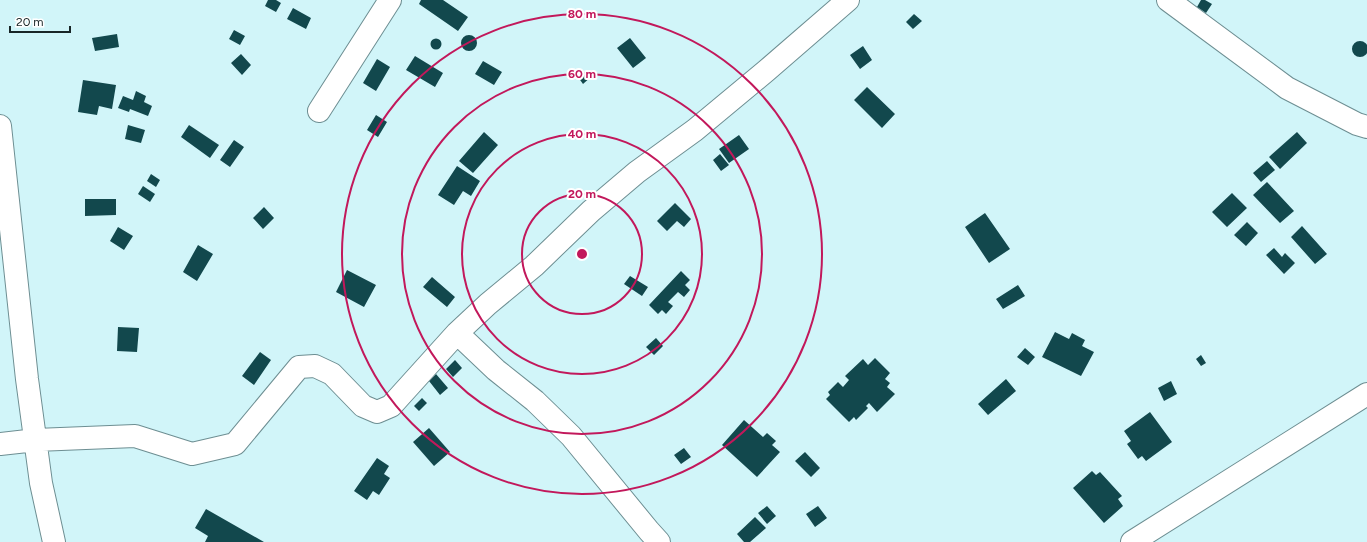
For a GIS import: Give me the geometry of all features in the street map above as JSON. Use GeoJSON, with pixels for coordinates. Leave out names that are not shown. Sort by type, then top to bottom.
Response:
{"type":"FeatureCollection","features":[{"type":"Feature","properties":{"kind":"street"},"geometry":{"type":"LineString","coordinates":[[319,112],[390,0]]}},
{"type":"Feature","properties":{"kind":"street"},"geometry":{"type":"LineString","coordinates":[[0,444],[36,440],[135,436],[192,454],[235,444],[299,367],[315,366],[332,374],[363,406],[377,412],[390,406],[457,333],[488,304],[534,266],[591,211],[637,172],[695,130],[766,72],[848,0]]}},
{"type":"Feature","properties":{"kind":"street"},"geometry":{"type":"LineString","coordinates":[[1168,0],[1287,88],[1357,124],[1367,127]]}},
{"type":"Feature","properties":{"kind":"street"},"geometry":{"type":"LineString","coordinates":[[0,126],[27,379],[41,483],[54,542]]}},
{"type":"Feature","properties":{"kind":"street"},"geometry":{"type":"LineString","coordinates":[[457,333],[496,370],[535,401],[571,436],[659,542]]}},
{"type":"Feature","properties":{"kind":"street"},"geometry":{"type":"LineString","coordinates":[[1132,542],[1367,394]]}},
{"type":"Feature","properties":{"kind":"building"},"geometry":{"type":"Polygon","coordinates":[[[268,0],[276,0],[281,3],[276,12],[265,6],[268,0]]]}},
{"type":"Feature","properties":{"kind":"building"},"geometry":{"type":"Polygon","coordinates":[[[421,0],[443,0],[468,17],[458,31],[419,4],[421,0]]]}},
{"type":"Feature","properties":{"kind":"building"},"geometry":{"type":"Polygon","coordinates":[[[1201,0],[1205,0],[1212,4],[1206,13],[1197,7],[1201,0]]]}},
{"type":"Feature","properties":{"kind":"building"},"geometry":{"type":"Polygon","coordinates":[[[293,8],[311,18],[306,29],[287,19],[293,8]]]}},
{"type":"Feature","properties":{"kind":"building"},"geometry":{"type":"Polygon","coordinates":[[[914,14],[922,21],[913,29],[906,22],[914,14]]]}},
{"type":"Feature","properties":{"kind":"building"},"geometry":{"type":"Polygon","coordinates":[[[234,30],[245,36],[240,45],[229,39],[234,30]]]}},
{"type":"Feature","properties":{"kind":"building"},"geometry":{"type":"Polygon","coordinates":[[[117,34],[119,47],[95,51],[92,38],[117,34]]]}},
{"type":"Feature","properties":{"kind":"building"},"geometry":{"type":"Polygon","coordinates":[[[466,35],[472,35],[477,40],[475,49],[472,51],[466,51],[461,46],[461,40],[466,35]]]}},
{"type":"Feature","properties":{"kind":"building"},"geometry":{"type":"Polygon","coordinates":[[[436,38],[440,40],[442,44],[440,48],[436,50],[432,48],[430,44],[432,40],[436,38]]]}},
{"type":"Feature","properties":{"kind":"building"},"geometry":{"type":"Polygon","coordinates":[[[630,38],[646,58],[633,68],[617,48],[630,38]]]}},
{"type":"Feature","properties":{"kind":"building"},"geometry":{"type":"Polygon","coordinates":[[[1360,41],[1366,43],[1368,49],[1366,55],[1360,57],[1354,55],[1352,49],[1354,43],[1360,41]]]}},
{"type":"Feature","properties":{"kind":"building"},"geometry":{"type":"Polygon","coordinates":[[[863,46],[872,60],[860,69],[850,55],[863,46]]]}},
{"type":"Feature","properties":{"kind":"building"},"geometry":{"type":"Polygon","coordinates":[[[241,54],[251,65],[242,75],[231,63],[241,54]]]}},
{"type":"Feature","properties":{"kind":"building"},"geometry":{"type":"Polygon","coordinates":[[[415,56],[443,73],[435,87],[406,70],[415,56]]]}},
{"type":"Feature","properties":{"kind":"building"},"geometry":{"type":"Polygon","coordinates":[[[377,59],[390,67],[376,91],[363,83],[377,59]]]}},
{"type":"Feature","properties":{"kind":"building"},"geometry":{"type":"Polygon","coordinates":[[[483,61],[502,72],[494,85],[475,74],[483,61]]]}},
{"type":"Feature","properties":{"kind":"building"},"geometry":{"type":"Polygon","coordinates":[[[587,70],[592,76],[583,84],[578,77],[587,70]]]}},
{"type":"Feature","properties":{"kind":"building"},"geometry":{"type":"Polygon","coordinates":[[[83,80],[116,85],[112,109],[99,106],[97,115],[78,112],[83,80]]]}},
{"type":"Feature","properties":{"kind":"building"},"geometry":{"type":"Polygon","coordinates":[[[867,87],[895,114],[882,128],[854,100],[867,87]]]}},
{"type":"Feature","properties":{"kind":"building"},"geometry":{"type":"Polygon","coordinates":[[[136,91],[146,96],[144,102],[152,106],[148,116],[130,109],[129,112],[118,108],[123,96],[133,100],[136,91]]]}},
{"type":"Feature","properties":{"kind":"building"},"geometry":{"type":"Polygon","coordinates":[[[376,115],[387,122],[378,137],[367,130],[376,115]]]}},
{"type":"Feature","properties":{"kind":"building"},"geometry":{"type":"Polygon","coordinates":[[[128,125],[145,130],[141,143],[125,139],[128,125]]]}},
{"type":"Feature","properties":{"kind":"building"},"geometry":{"type":"Polygon","coordinates":[[[189,125],[219,145],[210,158],[181,137],[189,125]]]}},
{"type":"Feature","properties":{"kind":"building"},"geometry":{"type":"Polygon","coordinates":[[[484,132],[498,145],[473,173],[459,161],[484,132]]]}},
{"type":"Feature","properties":{"kind":"building"},"geometry":{"type":"Polygon","coordinates":[[[1297,132],[1307,143],[1280,169],[1269,157],[1297,132]]]}},
{"type":"Feature","properties":{"kind":"building"},"geometry":{"type":"Polygon","coordinates":[[[739,135],[749,149],[729,163],[719,149],[739,135]]]}},
{"type":"Feature","properties":{"kind":"building"},"geometry":{"type":"Polygon","coordinates":[[[234,140],[244,147],[230,167],[220,160],[234,140]]]}},
{"type":"Feature","properties":{"kind":"building"},"geometry":{"type":"Polygon","coordinates":[[[720,154],[729,165],[721,171],[713,160],[720,154]]]}},
{"type":"Feature","properties":{"kind":"building"},"geometry":{"type":"Polygon","coordinates":[[[1267,161],[1275,170],[1261,182],[1253,173],[1267,161]]]}},
{"type":"Feature","properties":{"kind":"building"},"geometry":{"type":"Polygon","coordinates":[[[457,166],[480,181],[471,196],[463,191],[454,205],[438,195],[457,166]]]}},
{"type":"Feature","properties":{"kind":"building"},"geometry":{"type":"Polygon","coordinates":[[[151,174],[160,180],[156,187],[147,181],[151,174]]]}},
{"type":"Feature","properties":{"kind":"building"},"geometry":{"type":"Polygon","coordinates":[[[1267,182],[1294,211],[1280,223],[1253,195],[1267,182]]]}},
{"type":"Feature","properties":{"kind":"building"},"geometry":{"type":"Polygon","coordinates":[[[143,186],[155,194],[150,202],[138,194],[143,186]]]}},
{"type":"Feature","properties":{"kind":"building"},"geometry":{"type":"Polygon","coordinates":[[[1232,193],[1247,208],[1227,227],[1212,212],[1232,193]]]}},
{"type":"Feature","properties":{"kind":"building"},"geometry":{"type":"Polygon","coordinates":[[[85,199],[116,199],[116,215],[85,216],[85,199]]]}},
{"type":"Feature","properties":{"kind":"building"},"geometry":{"type":"Polygon","coordinates":[[[675,203],[691,219],[684,227],[677,221],[667,231],[657,221],[675,203]]]}},
{"type":"Feature","properties":{"kind":"building"},"geometry":{"type":"Polygon","coordinates":[[[264,207],[274,218],[263,229],[253,218],[264,207]]]}},
{"type":"Feature","properties":{"kind":"building"},"geometry":{"type":"Polygon","coordinates":[[[985,213],[1010,249],[989,263],[965,227],[985,213]]]}},
{"type":"Feature","properties":{"kind":"building"},"geometry":{"type":"Polygon","coordinates":[[[1247,222],[1258,233],[1246,246],[1234,235],[1247,222]]]}},
{"type":"Feature","properties":{"kind":"building"},"geometry":{"type":"Polygon","coordinates":[[[1302,226],[1327,254],[1315,264],[1291,237],[1302,226]]]}},
{"type":"Feature","properties":{"kind":"building"},"geometry":{"type":"Polygon","coordinates":[[[118,227],[133,236],[124,250],[110,241],[118,227]]]}},
{"type":"Feature","properties":{"kind":"building"},"geometry":{"type":"Polygon","coordinates":[[[198,245],[213,254],[197,281],[183,272],[198,245]]]}},
{"type":"Feature","properties":{"kind":"building"},"geometry":{"type":"Polygon","coordinates":[[[1274,248],[1282,257],[1285,253],[1295,263],[1284,274],[1266,255],[1274,248]]]}},
{"type":"Feature","properties":{"kind":"building"},"geometry":{"type":"Polygon","coordinates":[[[347,270],[376,285],[364,307],[336,292],[347,270]]]}},
{"type":"Feature","properties":{"kind":"building"},"geometry":{"type":"Polygon","coordinates":[[[681,271],[690,280],[685,285],[690,290],[684,297],[678,292],[668,302],[673,306],[666,314],[662,310],[658,314],[649,305],[681,271]]]}},
{"type":"Feature","properties":{"kind":"building"},"geometry":{"type":"Polygon","coordinates":[[[630,276],[648,287],[642,296],[624,284],[630,276]]]}},
{"type":"Feature","properties":{"kind":"building"},"geometry":{"type":"Polygon","coordinates":[[[432,277],[455,297],[447,307],[423,287],[432,277]]]}},
{"type":"Feature","properties":{"kind":"building"},"geometry":{"type":"Polygon","coordinates":[[[1018,285],[1025,296],[1003,309],[996,299],[1018,285]]]}},
{"type":"Feature","properties":{"kind":"building"},"geometry":{"type":"Polygon","coordinates":[[[118,327],[139,328],[137,352],[117,351],[118,327]]]}},
{"type":"Feature","properties":{"kind":"building"},"geometry":{"type":"Polygon","coordinates":[[[1055,332],[1069,339],[1072,333],[1085,340],[1082,346],[1094,352],[1081,376],[1042,357],[1055,332]]]}},
{"type":"Feature","properties":{"kind":"building"},"geometry":{"type":"Polygon","coordinates":[[[656,338],[663,346],[654,355],[646,347],[656,338]]]}},
{"type":"Feature","properties":{"kind":"building"},"geometry":{"type":"Polygon","coordinates":[[[1025,348],[1035,357],[1028,365],[1017,357],[1025,348]]]}},
{"type":"Feature","properties":{"kind":"building"},"geometry":{"type":"Polygon","coordinates":[[[260,352],[271,360],[254,385],[242,376],[260,352]]]}},
{"type":"Feature","properties":{"kind":"building"},"geometry":{"type":"Polygon","coordinates":[[[1201,355],[1206,363],[1201,366],[1196,359],[1201,355]]]}},
{"type":"Feature","properties":{"kind":"building"},"geometry":{"type":"Polygon","coordinates":[[[875,358],[890,373],[885,379],[890,383],[887,387],[895,394],[877,412],[869,403],[866,406],[868,408],[856,420],[854,417],[849,422],[826,399],[830,395],[828,392],[838,382],[843,387],[849,380],[845,376],[863,359],[868,365],[875,358]]]}},
{"type":"Feature","properties":{"kind":"building"},"geometry":{"type":"Polygon","coordinates":[[[455,360],[462,368],[453,377],[446,369],[455,360]]]}},
{"type":"Feature","properties":{"kind":"building"},"geometry":{"type":"Polygon","coordinates":[[[436,374],[448,388],[440,395],[429,381],[436,374]]]}},
{"type":"Feature","properties":{"kind":"building"},"geometry":{"type":"Polygon","coordinates":[[[1006,379],[1016,391],[988,415],[978,404],[1006,379]]]}},
{"type":"Feature","properties":{"kind":"building"},"geometry":{"type":"Polygon","coordinates":[[[1171,381],[1177,394],[1164,401],[1158,388],[1171,381]]]}},
{"type":"Feature","properties":{"kind":"building"},"geometry":{"type":"Polygon","coordinates":[[[422,398],[427,403],[419,411],[414,406],[422,398]]]}},
{"type":"Feature","properties":{"kind":"building"},"geometry":{"type":"Polygon","coordinates":[[[1150,412],[1172,442],[1146,461],[1142,456],[1138,459],[1127,444],[1131,441],[1124,431],[1150,412]]]}},
{"type":"Feature","properties":{"kind":"building"},"geometry":{"type":"Polygon","coordinates":[[[744,420],[763,437],[767,433],[776,441],[772,445],[780,452],[757,477],[722,445],[744,420]]]}},
{"type":"Feature","properties":{"kind":"building"},"geometry":{"type":"Polygon","coordinates":[[[429,428],[450,452],[434,466],[413,442],[429,428]]]}},
{"type":"Feature","properties":{"kind":"building"},"geometry":{"type":"Polygon","coordinates":[[[684,448],[691,457],[681,464],[674,455],[684,448]]]}},
{"type":"Feature","properties":{"kind":"building"},"geometry":{"type":"Polygon","coordinates":[[[805,452],[820,468],[811,477],[795,461],[805,452]]]}},
{"type":"Feature","properties":{"kind":"building"},"geometry":{"type":"Polygon","coordinates":[[[377,458],[389,466],[384,474],[390,478],[379,495],[373,491],[367,500],[354,491],[377,458]]]}},
{"type":"Feature","properties":{"kind":"building"},"geometry":{"type":"Polygon","coordinates":[[[1092,471],[1096,475],[1100,472],[1122,496],[1118,499],[1123,506],[1104,523],[1073,488],[1092,471]]]}},
{"type":"Feature","properties":{"kind":"building"},"geometry":{"type":"Polygon","coordinates":[[[767,506],[776,516],[767,524],[758,513],[767,506]]]}},
{"type":"Feature","properties":{"kind":"building"},"geometry":{"type":"Polygon","coordinates":[[[818,506],[827,518],[815,527],[806,514],[818,506]]]}},
{"type":"Feature","properties":{"kind":"building"},"geometry":{"type":"Polygon","coordinates":[[[206,509],[264,542],[205,542],[208,536],[195,528],[206,509]]]}},
{"type":"Feature","properties":{"kind":"building"},"geometry":{"type":"Polygon","coordinates":[[[755,517],[766,528],[750,542],[744,542],[737,534],[755,517]]]}}]}
